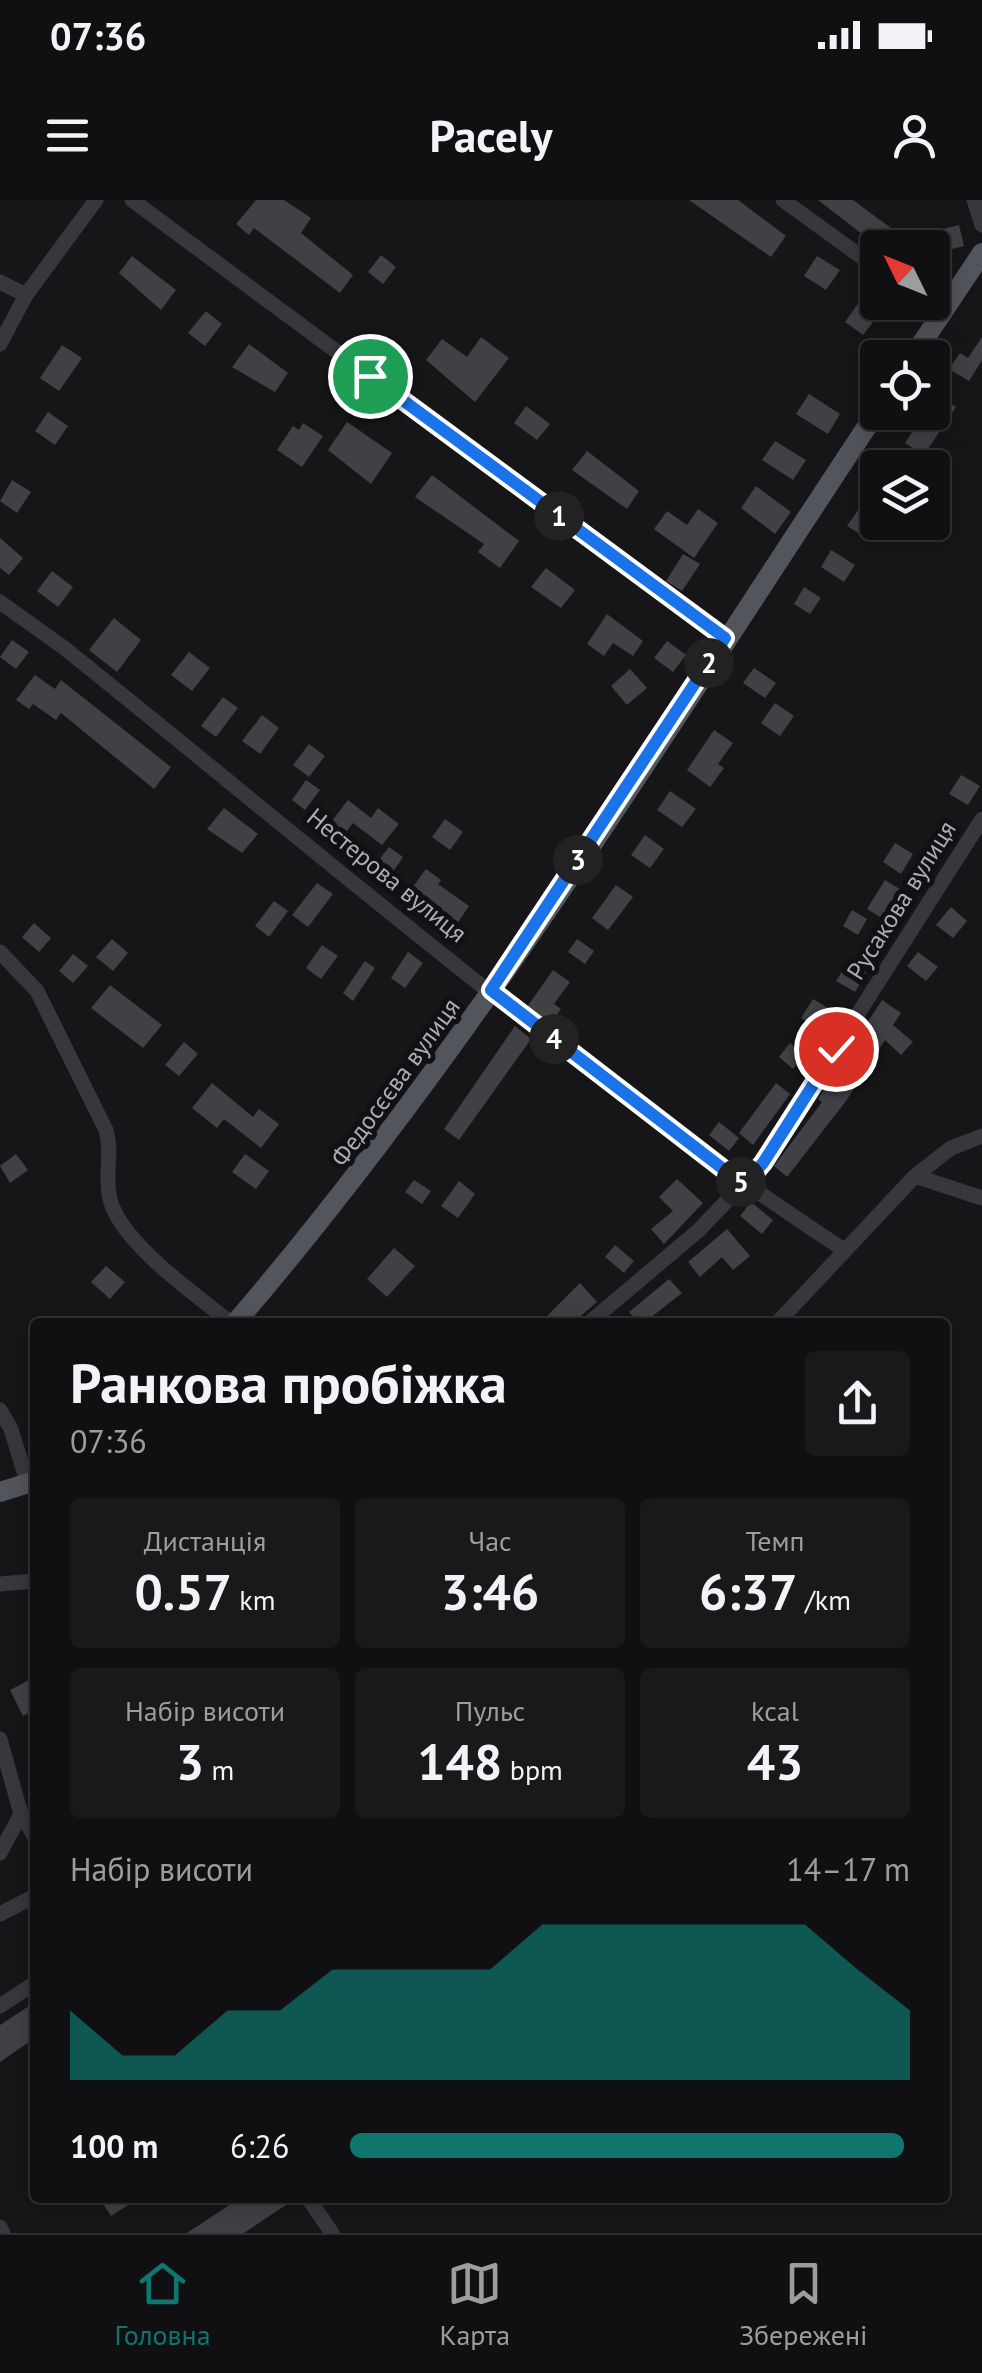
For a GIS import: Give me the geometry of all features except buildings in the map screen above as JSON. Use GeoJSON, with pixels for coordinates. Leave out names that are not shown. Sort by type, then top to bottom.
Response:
{"type":"FeatureCollection","features":[{"type":"Feature","properties":{"kind":"main road"},"geometry":{"type":"LineString","coordinates":[[950,287],[981,249]]}},
{"type":"Feature","properties":{"kind":"main road","name":"Федосєєва вулиця"},"geometry":{"type":"LineString","coordinates":[[236,1318],[386,1140],[491,990],[865,430]]}},
{"type":"Feature","properties":{"kind":"main road"},"geometry":{"type":"LineString","coordinates":[[0,1492],[30,1483]]}},
{"type":"Feature","properties":{"kind":"street"},"geometry":{"type":"LineString","coordinates":[[0,344],[26,294],[96,200]]}},
{"type":"Feature","properties":{"kind":"street"},"geometry":{"type":"LineString","coordinates":[[132,200],[725,638]]}},
{"type":"Feature","properties":{"kind":"street"},"geometry":{"type":"LineString","coordinates":[[783,200],[860,256]]}},
{"type":"Feature","properties":{"kind":"street"},"geometry":{"type":"LineString","coordinates":[[974,200],[982,225]]}},
{"type":"Feature","properties":{"kind":"street"},"geometry":{"type":"LineString","coordinates":[[0,282],[26,294]]}},
{"type":"Feature","properties":{"kind":"street","name":"Нестерова вулиця"},"geometry":{"type":"LineString","coordinates":[[0,602],[63,647],[491,990],[744,1185],[844,1250]]}},
{"type":"Feature","properties":{"kind":"street","name":"Русакова вулиця"},"geometry":{"type":"LineString","coordinates":[[595,1318],[700,1230],[763,1163],[982,820]]}},
{"type":"Feature","properties":{"kind":"street"},"geometry":{"type":"LineString","coordinates":[[0,952],[37,991],[106,1130],[112,1150],[107,1181],[114,1214],[182,1284],[228,1318]]}},
{"type":"Feature","properties":{"kind":"street"},"geometry":{"type":"LineString","coordinates":[[782,1318],[915,1176],[951,1148],[982,1136]]}},
{"type":"Feature","properties":{"kind":"street"},"geometry":{"type":"LineString","coordinates":[[915,1176],[982,1198]]}},
{"type":"Feature","properties":{"kind":"street"},"geometry":{"type":"LineString","coordinates":[[0,1410],[11,1428],[30,1480]]}},
{"type":"Feature","properties":{"kind":"street"},"geometry":{"type":"LineString","coordinates":[[0,1584],[30,1582]]}},
{"type":"Feature","properties":{"kind":"street"},"geometry":{"type":"LineString","coordinates":[[0,1739],[21,1814],[30,1829]]}},
{"type":"Feature","properties":{"kind":"street"},"geometry":{"type":"LineString","coordinates":[[0,1853],[21,1814]]}},
{"type":"Feature","properties":{"kind":"street"},"geometry":{"type":"LineString","coordinates":[[0,1914],[30,1899]]}},
{"type":"Feature","properties":{"kind":"street"},"geometry":{"type":"LineString","coordinates":[[0,2006],[30,1987]]}},
{"type":"Feature","properties":{"kind":"street"},"geometry":{"type":"LineString","coordinates":[[311,2203],[332,2233]]}},
{"type":"Feature","properties":{"kind":"route"},"geometry":{"type":"LineString","coordinates":[[370,376],[725,638],[491,990],[744,1185],[763,1163],[836,1049]]}}]}
